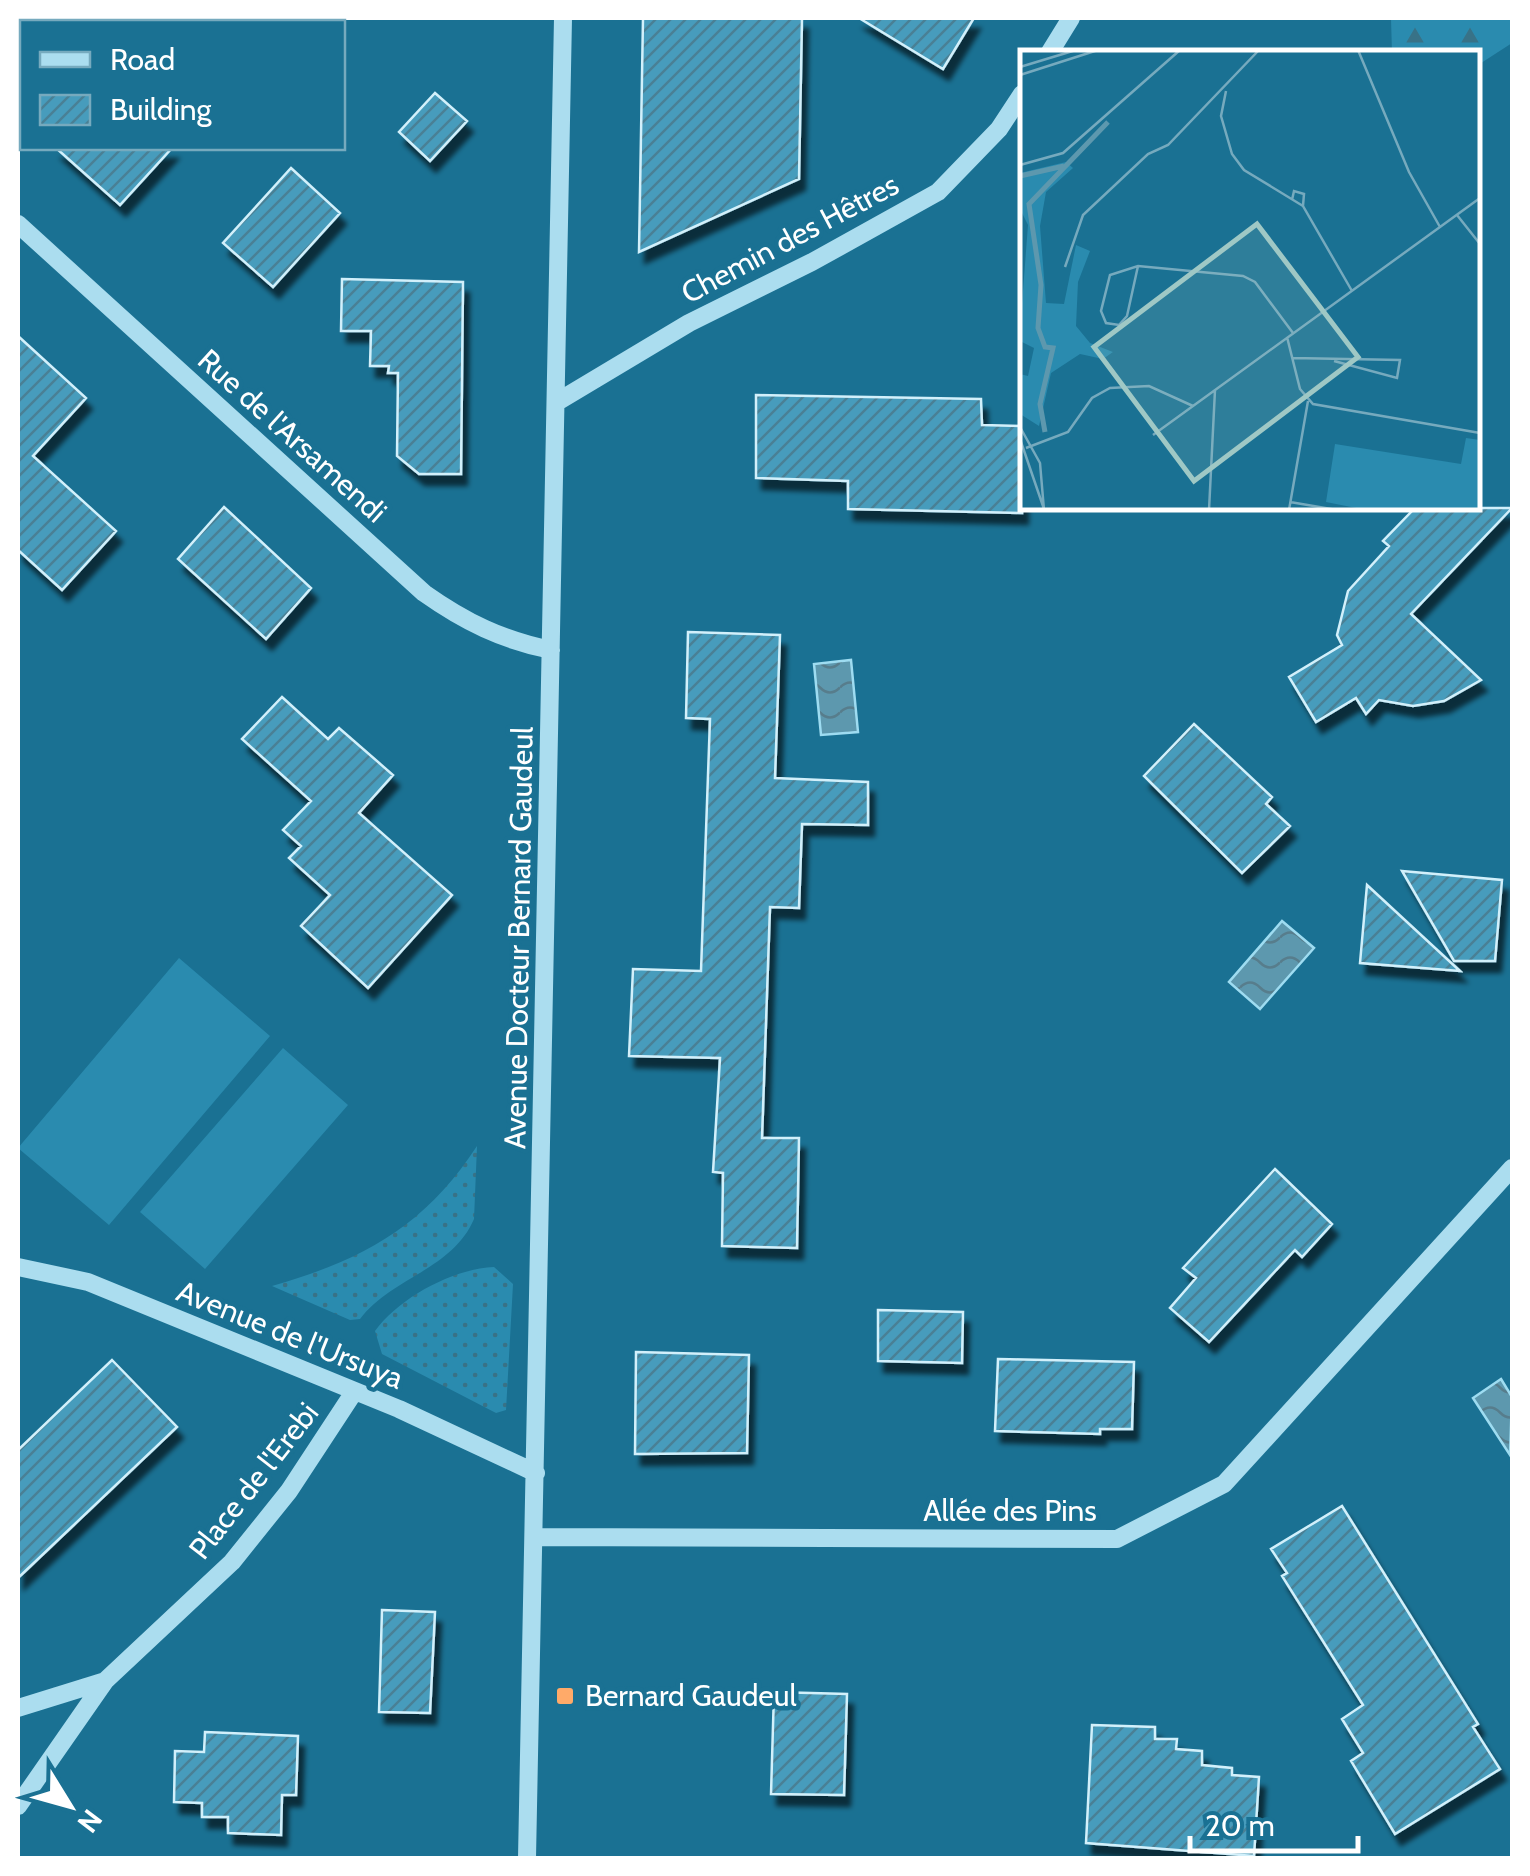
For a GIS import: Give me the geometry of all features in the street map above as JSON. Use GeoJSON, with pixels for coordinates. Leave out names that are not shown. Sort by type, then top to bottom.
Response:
{"type":"FeatureCollection","features":[{"type":"Feature","properties":{"kind":"street","name":"Avenue Docteur Bernard Gaudeul"},"geometry":{"type":"LineString","coordinates":[[528,1858],[564,18]]}},
{"type":"Feature","properties":{"kind":"street"},"geometry":{"type":"LineString","coordinates":[[1051,50],[1071,18]]}},
{"type":"Feature","properties":{"kind":"street","name":"Chemin des Hêtres"},"geometry":{"type":"LineString","coordinates":[[556,402],[689,322],[812,262],[938,192],[999,129],[1020,97]]}},
{"type":"Feature","properties":{"kind":"street","name":"Rue de l'Arsamendi"},"geometry":{"type":"LineString","coordinates":[[18,224],[424,593],[465,622],[500,638],[551,650]]}},
{"type":"Feature","properties":{"kind":"street","name":"Allée des Pins"},"geometry":{"type":"LineString","coordinates":[[534,1538],[1117,1539],[1224,1484],[1512,1168]]}},
{"type":"Feature","properties":{"kind":"street","name":"Avenue de l'Ursuya"},"geometry":{"type":"LineString","coordinates":[[18,1267],[88,1282],[354,1392],[536,1473]]}},
{"type":"Feature","properties":{"kind":"street","name":"Place de l'Erebi"},"geometry":{"type":"LineString","coordinates":[[18,1806],[105,1681],[232,1562],[289,1491],[354,1392]]}},
{"type":"Feature","properties":{"kind":"street","name":"Place de l'Erebi"},"geometry":{"type":"LineString","coordinates":[[18,1708],[105,1681]]}},
{"type":"Feature","properties":{"kind":"green space"},"geometry":{"type":"Polygon","coordinates":[[[1391,18],[1512,18],[1512,43],[1480,64],[1480,50],[1392,50],[1391,18]]]}},
{"type":"Feature","properties":{"kind":"green space"},"geometry":{"type":"Polygon","coordinates":[[[179,958],[270,1036],[109,1225],[18,1148],[179,958]]]}},
{"type":"Feature","properties":{"kind":"green space"},"geometry":{"type":"Polygon","coordinates":[[[283,1048],[348,1105],[205,1269],[140,1212],[283,1048]]]}},
{"type":"Feature","properties":{"kind":"green space"},"geometry":{"type":"Polygon","coordinates":[[[477,1146],[474,1219],[464,1236],[437,1262],[388,1293],[360,1319],[350,1320],[272,1286],[335,1264],[389,1236],[436,1198],[477,1146]]]}},
{"type":"Feature","properties":{"kind":"green space"},"geometry":{"type":"Polygon","coordinates":[[[494,1267],[513,1284],[506,1410],[496,1413],[382,1354],[375,1331],[398,1307],[428,1287],[462,1273],[494,1267]]]}},
{"type":"Feature","properties":{"kind":"water"},"geometry":{"type":"Polygon","coordinates":[[[851,660],[858,732],[821,735],[814,664],[851,660]]]}},
{"type":"Feature","properties":{"kind":"water"},"geometry":{"type":"Polygon","coordinates":[[[1282,921],[1314,948],[1260,1009],[1229,982],[1282,921]]]}},
{"type":"Feature","properties":{"kind":"water"},"geometry":{"type":"Polygon","coordinates":[[[1501,1379],[1512,1397],[1510,1455],[1473,1398],[1501,1379]]]}},
{"type":"Feature","properties":{"kind":"building"},"geometry":{"type":"Polygon","coordinates":[[[643,18],[802,18],[799,179],[639,252],[643,18]]]}},
{"type":"Feature","properties":{"kind":"building"},"geometry":{"type":"Polygon","coordinates":[[[859,18],[974,18],[943,69],[859,18]]]}},
{"type":"Feature","properties":{"kind":"building"},"geometry":{"type":"Polygon","coordinates":[[[435,93],[467,121],[430,161],[399,132],[435,93]]]}},
{"type":"Feature","properties":{"kind":"building"},"geometry":{"type":"Polygon","coordinates":[[[58,150],[170,150],[120,205],[58,150]]]}},
{"type":"Feature","properties":{"kind":"building"},"geometry":{"type":"Polygon","coordinates":[[[291,168],[340,213],[273,287],[223,243],[291,168]]]}},
{"type":"Feature","properties":{"kind":"building"},"geometry":{"type":"Polygon","coordinates":[[[342,279],[463,282],[461,474],[419,474],[397,456],[398,373],[388,373],[389,366],[370,366],[371,331],[341,331],[342,279]]]}},
{"type":"Feature","properties":{"kind":"building"},"geometry":{"type":"Polygon","coordinates":[[[18,336],[86,398],[33,456],[116,531],[62,590],[18,550],[18,336]]]}},
{"type":"Feature","properties":{"kind":"building"},"geometry":{"type":"Polygon","coordinates":[[[756,395],[981,399],[982,425],[1020,426],[1022,513],[848,509],[848,481],[756,478],[756,395]]]}},
{"type":"Feature","properties":{"kind":"building"},"geometry":{"type":"Polygon","coordinates":[[[224,507],[311,588],[266,639],[178,559],[224,507]]]}},
{"type":"Feature","properties":{"kind":"building"},"geometry":{"type":"Polygon","coordinates":[[[1512,508],[1411,614],[1481,680],[1444,701],[1413,706],[1379,700],[1366,714],[1356,698],[1316,722],[1289,677],[1342,645],[1337,635],[1348,591],[1389,546],[1383,541],[1413,510],[1512,508]]]}},
{"type":"Feature","properties":{"kind":"building"},"geometry":{"type":"Polygon","coordinates":[[[688,632],[780,635],[775,778],[868,782],[868,825],[802,824],[799,908],[770,907],[762,1138],[799,1138],[797,1248],[722,1246],[723,1173],[713,1172],[720,1058],[629,1056],[633,969],[701,971],[710,719],[686,718],[688,632]]]}},
{"type":"Feature","properties":{"kind":"building"},"geometry":{"type":"Polygon","coordinates":[[[282,697],[328,739],[339,728],[393,775],[359,813],[452,895],[368,988],[301,926],[330,895],[289,858],[301,846],[283,830],[311,801],[242,739],[282,697]]]}},
{"type":"Feature","properties":{"kind":"building"},"geometry":{"type":"Polygon","coordinates":[[[1194,724],[1272,797],[1266,804],[1290,826],[1242,873],[1144,776],[1194,724]]]}},
{"type":"Feature","properties":{"kind":"building"},"geometry":{"type":"Polygon","coordinates":[[[1402,871],[1502,880],[1495,961],[1454,961],[1402,871]]]}},
{"type":"Feature","properties":{"kind":"building"},"geometry":{"type":"Polygon","coordinates":[[[1367,885],[1460,971],[1360,963],[1367,885]]]}},
{"type":"Feature","properties":{"kind":"building"},"geometry":{"type":"Polygon","coordinates":[[[1275,1169],[1332,1224],[1302,1257],[1295,1250],[1209,1342],[1170,1308],[1196,1278],[1183,1268],[1275,1169]]]}},
{"type":"Feature","properties":{"kind":"building"},"geometry":{"type":"Polygon","coordinates":[[[878,1310],[963,1312],[962,1363],[878,1361],[878,1310]]]}},
{"type":"Feature","properties":{"kind":"building"},"geometry":{"type":"Polygon","coordinates":[[[636,1352],[749,1355],[747,1453],[635,1454],[636,1352]]]}},
{"type":"Feature","properties":{"kind":"building"},"geometry":{"type":"Polygon","coordinates":[[[998,1359],[1134,1362],[1132,1429],[1100,1429],[1100,1434],[995,1431],[998,1359]]]}},
{"type":"Feature","properties":{"kind":"building"},"geometry":{"type":"Polygon","coordinates":[[[112,1360],[177,1427],[18,1578],[18,1450],[112,1360]]]}},
{"type":"Feature","properties":{"kind":"building"},"geometry":{"type":"Polygon","coordinates":[[[1342,1506],[1478,1724],[1473,1727],[1500,1769],[1395,1834],[1351,1761],[1363,1753],[1342,1719],[1363,1705],[1282,1576],[1287,1573],[1271,1549],[1342,1506]]]}},
{"type":"Feature","properties":{"kind":"building"},"geometry":{"type":"Polygon","coordinates":[[[382,1610],[435,1612],[430,1713],[379,1712],[382,1610]]]}},
{"type":"Feature","properties":{"kind":"building"},"geometry":{"type":"Polygon","coordinates":[[[774,1692],[847,1694],[844,1795],[771,1794],[774,1692]]]}},
{"type":"Feature","properties":{"kind":"building"},"geometry":{"type":"Polygon","coordinates":[[[1092,1725],[1155,1727],[1155,1739],[1177,1739],[1176,1749],[1202,1751],[1202,1765],[1232,1768],[1232,1775],[1259,1777],[1254,1856],[1086,1843],[1092,1725]]]}},
{"type":"Feature","properties":{"kind":"building"},"geometry":{"type":"Polygon","coordinates":[[[205,1732],[298,1736],[296,1795],[282,1795],[281,1835],[228,1833],[228,1817],[202,1817],[202,1803],[174,1802],[175,1751],[204,1752],[205,1732]]]}},
{"type":"Feature","properties":{"kind":"place","name":"Bernard Gaudeul"},"geometry":{"type":"Point","coordinates":[565,1696]}}]}
